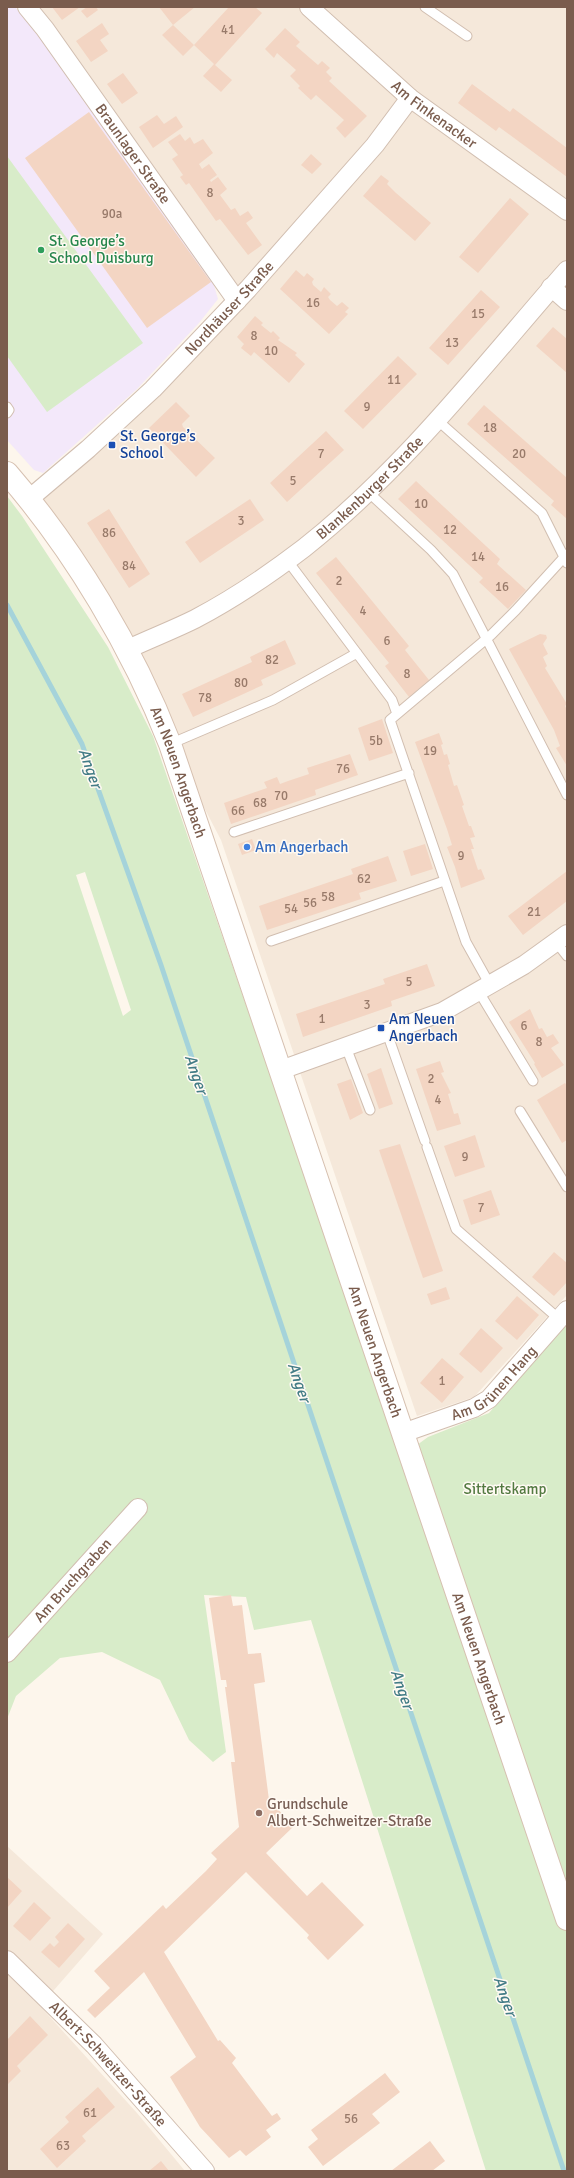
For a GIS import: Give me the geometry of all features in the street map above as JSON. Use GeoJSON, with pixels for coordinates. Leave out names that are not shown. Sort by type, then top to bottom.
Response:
{"type":"FeatureCollection","features":[{"type":"Feature","properties":{"kind":"street","name":"Braunlager Straße"},"geometry":{"type":"LineString","coordinates":[[27,7],[50,35],[237,301]]}},
{"type":"Feature","properties":{"kind":"street","name":"Am Finkenacker"},"geometry":{"type":"LineString","coordinates":[[309,7],[410,98],[567,211]]}},
{"type":"Feature","properties":{"kind":"street","name":"Nordhäuser Straße"},"geometry":{"type":"LineString","coordinates":[[29,499],[88,449],[154,389],[237,301],[375,145],[410,98]]}},
{"type":"Feature","properties":{"kind":"street","name":"Blankenburger Straße"},"geometry":{"type":"LineString","coordinates":[[126,650],[195,618],[235,595],[287,560],[337,520],[436,419],[567,270]]}},
{"type":"Feature","properties":{"kind":"street"},"geometry":{"type":"LineString","coordinates":[[551,288],[567,301]]}},
{"type":"Feature","properties":{"kind":"street","name":"Am Neuen Angerbach"},"geometry":{"type":"LineString","coordinates":[[7,473],[29,499],[84,580],[126,650],[170,744],[567,1919]]}},
{"type":"Feature","properties":{"kind":"street"},"geometry":{"type":"LineString","coordinates":[[281,1070],[442,1012],[524,966],[562,938]]}},
{"type":"Feature","properties":{"kind":"street","name":"Am Grünen Hang"},"geometry":{"type":"LineString","coordinates":[[403,1433],[474,1408],[489,1399],[563,1315]]}},
{"type":"Feature","properties":{"kind":"street","name":"Am Bruchgraben"},"geometry":{"type":"LineString","coordinates":[[7,1653],[138,1508]]}},
{"type":"Feature","properties":{"kind":"street","name":"Albert-Schweitzer-Straße"},"geometry":{"type":"LineString","coordinates":[[7,1960],[94,2045],[205,2171]]}},
{"type":"Feature","properties":{"kind":"lane"},"geometry":{"type":"LineString","coordinates":[[425,7],[467,36]]}},
{"type":"Feature","properties":{"kind":"lane"},"geometry":{"type":"LineString","coordinates":[[7,407],[10,410],[7,413]]}},
{"type":"Feature","properties":{"kind":"lane"},"geometry":{"type":"LineString","coordinates":[[436,419],[542,513],[566,558],[486,639],[390,720],[466,942],[485,989],[533,1081]]}},
{"type":"Feature","properties":{"kind":"lane"},"geometry":{"type":"LineString","coordinates":[[367,491],[431,550],[453,574],[567,795]]}},
{"type":"Feature","properties":{"kind":"lane"},"geometry":{"type":"LineString","coordinates":[[287,560],[392,700],[397,714]]}},
{"type":"Feature","properties":{"kind":"lane"},"geometry":{"type":"LineString","coordinates":[[170,744],[274,700],[357,654]]}},
{"type":"Feature","properties":{"kind":"lane"},"geometry":{"type":"LineString","coordinates":[[234,832],[409,773]]}},
{"type":"Feature","properties":{"kind":"lane"},"geometry":{"type":"LineString","coordinates":[[271,941],[444,881]]}},
{"type":"Feature","properties":{"kind":"lane"},"geometry":{"type":"LineString","coordinates":[[562,938],[567,956]]}},
{"type":"Feature","properties":{"kind":"lane"},"geometry":{"type":"LineString","coordinates":[[387,1033],[456,1229],[563,1315]]}},
{"type":"Feature","properties":{"kind":"lane"},"geometry":{"type":"LineString","coordinates":[[346,1047],[370,1110]]}},
{"type":"Feature","properties":{"kind":"lane"},"geometry":{"type":"LineString","coordinates":[[520,1110],[567,1187]]}},
{"type":"Feature","properties":{"kind":"shaded area","name":"St. George’s School Duisburg"},"geometry":{"type":"Polygon","coordinates":[[[7,7],[15,7],[40,38],[213,282],[218,299],[199,323],[137,389],[43,473],[34,470],[7,440],[7,7]]]}},
{"type":"Feature","properties":{"kind":"shaded area"},"geometry":{"type":"Polygon","coordinates":[[[28,7],[567,7],[567,1295],[474,1397],[417,1416],[221,840],[171,744],[30,499],[238,301],[28,7]]]}},
{"type":"Feature","properties":{"kind":"shaded area"},"geometry":{"type":"Polygon","coordinates":[[[7,1846],[103,1934],[40,2006],[137,2113],[185,2171],[7,2171],[7,1846]]]}},
{"type":"Feature","properties":{"kind":"green space","name":"St. George’s School Duisburg"},"geometry":{"type":"Polygon","coordinates":[[[7,156],[143,343],[47,412],[7,356],[7,156]]]}},
{"type":"Feature","properties":{"kind":"green space","name":"Sittertskamp"},"geometry":{"type":"Polygon","coordinates":[[[7,496],[22,516],[108,647],[153,736],[402,1456],[428,1437],[489,1413],[567,1323],[567,2171],[486,2171],[311,1620],[254,1630],[246,1597],[204,1595],[226,1752],[213,1762],[189,1740],[160,1680],[102,1652],[60,1658],[16,1696],[7,1719],[7,496]],[[85,872],[76,875],[123,1016],[131,1010],[85,872]]]}},
{"type":"Feature","properties":{"kind":"building"},"geometry":{"type":"Polygon","coordinates":[[[52,7],[80,7],[62,20],[52,7]]]}},
{"type":"Feature","properties":{"kind":"building"},"geometry":{"type":"Polygon","coordinates":[[[87,7],[96,7],[98,10],[87,18],[81,11],[87,7]]]}},
{"type":"Feature","properties":{"kind":"building"},"geometry":{"type":"Polygon","coordinates":[[[159,7],[195,7],[173,25],[159,7]]]}},
{"type":"Feature","properties":{"kind":"building"},"geometry":{"type":"Polygon","coordinates":[[[229,7],[255,7],[262,13],[215,65],[232,80],[221,92],[203,76],[214,64],[194,45],[229,7]]]}},
{"type":"Feature","properties":{"kind":"building"},"geometry":{"type":"Polygon","coordinates":[[[102,23],[109,34],[100,40],[108,51],[91,62],[76,41],[102,23]]]}},
{"type":"Feature","properties":{"kind":"building"},"geometry":{"type":"Polygon","coordinates":[[[173,25],[194,45],[183,56],[162,35],[173,25]]]}},
{"type":"Feature","properties":{"kind":"building"},"geometry":{"type":"Polygon","coordinates":[[[285,28],[300,42],[296,46],[318,65],[322,61],[330,68],[326,72],[332,78],[329,81],[367,116],[345,138],[336,128],[344,120],[316,95],[311,100],[298,88],[300,86],[290,76],[296,70],[277,53],[274,58],[265,49],[285,28]]]}},
{"type":"Feature","properties":{"kind":"building"},"geometry":{"type":"Polygon","coordinates":[[[123,73],[138,93],[122,104],[107,84],[123,73]]]}},
{"type":"Feature","properties":{"kind":"building"},"geometry":{"type":"Polygon","coordinates":[[[472,84],[510,112],[513,108],[567,148],[567,177],[499,127],[496,131],[458,103],[472,84]]]}},
{"type":"Feature","properties":{"kind":"building"},"geometry":{"type":"Polygon","coordinates":[[[89,112],[211,282],[147,328],[25,158],[89,112]]]}},
{"type":"Feature","properties":{"kind":"building"},"geometry":{"type":"Polygon","coordinates":[[[157,115],[164,124],[176,116],[183,127],[153,148],[139,127],[157,115]]]}},
{"type":"Feature","properties":{"kind":"building"},"geometry":{"type":"Polygon","coordinates":[[[180,134],[185,141],[190,137],[194,144],[203,139],[213,153],[199,164],[202,169],[209,164],[217,175],[210,180],[211,182],[218,177],[227,189],[220,195],[231,210],[235,208],[240,216],[248,211],[253,218],[246,223],[262,245],[248,255],[220,219],[216,221],[189,183],[186,185],[180,177],[183,175],[172,159],[178,155],[168,142],[180,134]]]}},
{"type":"Feature","properties":{"kind":"building"},"geometry":{"type":"Polygon","coordinates":[[[311,154],[322,164],[312,174],[301,165],[311,154]]]}},
{"type":"Feature","properties":{"kind":"building"},"geometry":{"type":"Polygon","coordinates":[[[381,175],[389,181],[387,184],[396,193],[431,223],[415,241],[363,196],[381,175]]]}},
{"type":"Feature","properties":{"kind":"building"},"geometry":{"type":"Polygon","coordinates":[[[510,198],[529,214],[478,273],[459,257],[510,198]]]}},
{"type":"Feature","properties":{"kind":"building"},"geometry":{"type":"Polygon","coordinates":[[[296,270],[304,277],[307,273],[314,279],[312,282],[313,285],[321,292],[324,287],[331,294],[328,297],[330,300],[337,306],[342,302],[349,308],[345,312],[348,314],[329,334],[280,289],[296,270]]]}},
{"type":"Feature","properties":{"kind":"building"},"geometry":{"type":"Polygon","coordinates":[[[481,290],[500,307],[448,365],[429,348],[481,290]]]}},
{"type":"Feature","properties":{"kind":"building"},"geometry":{"type":"Polygon","coordinates":[[[255,316],[263,323],[261,325],[271,333],[273,331],[280,338],[278,340],[297,353],[295,355],[305,364],[289,383],[254,352],[251,356],[241,348],[244,344],[237,337],[255,316]]]}},
{"type":"Feature","properties":{"kind":"building"},"geometry":{"type":"Polygon","coordinates":[[[553,327],[567,339],[567,373],[536,346],[553,327]]]}},
{"type":"Feature","properties":{"kind":"building"},"geometry":{"type":"Polygon","coordinates":[[[398,356],[417,374],[363,429],[344,411],[398,356]]]}},
{"type":"Feature","properties":{"kind":"building"},"geometry":{"type":"Polygon","coordinates":[[[176,402],[190,416],[182,424],[183,427],[215,458],[196,477],[149,428],[176,402]]]}},
{"type":"Feature","properties":{"kind":"building"},"geometry":{"type":"Polygon","coordinates":[[[484,405],[567,478],[567,519],[551,505],[554,501],[467,424],[484,405]]]}},
{"type":"Feature","properties":{"kind":"building"},"geometry":{"type":"Polygon","coordinates":[[[326,431],[344,450],[287,502],[270,483],[326,431]]]}},
{"type":"Feature","properties":{"kind":"building"},"geometry":{"type":"Polygon","coordinates":[[[416,481],[500,559],[497,564],[526,590],[508,609],[479,582],[483,578],[398,499],[416,481]]]}},
{"type":"Feature","properties":{"kind":"building"},"geometry":{"type":"Polygon","coordinates":[[[250,499],[264,520],[200,563],[185,542],[250,499]]]}},
{"type":"Feature","properties":{"kind":"building"},"geometry":{"type":"Polygon","coordinates":[[[109,509],[150,574],[129,588],[87,523],[109,509]]]}},
{"type":"Feature","properties":{"kind":"building"},"geometry":{"type":"Polygon","coordinates":[[[336,557],[409,646],[405,650],[429,680],[409,697],[385,666],[389,663],[316,573],[336,557]]]}},
{"type":"Feature","properties":{"kind":"building"},"geometry":{"type":"Polygon","coordinates":[[[540,634],[546,635],[547,638],[543,644],[548,654],[543,657],[547,666],[545,668],[567,704],[565,706],[567,710],[567,766],[556,748],[560,746],[554,730],[509,649],[540,634]]]}},
{"type":"Feature","properties":{"kind":"building"},"geometry":{"type":"Polygon","coordinates":[[[285,640],[296,664],[261,680],[263,685],[193,717],[182,694],[252,662],[250,657],[285,640]]]}},
{"type":"Feature","properties":{"kind":"building"},"geometry":{"type":"Polygon","coordinates":[[[382,719],[393,753],[369,761],[358,728],[382,719]]]}},
{"type":"Feature","properties":{"kind":"building"},"geometry":{"type":"Polygon","coordinates":[[[439,733],[443,744],[441,745],[444,755],[447,754],[450,764],[448,765],[454,786],[457,785],[464,805],[462,806],[469,826],[471,826],[475,837],[470,838],[474,849],[471,849],[478,870],[481,869],[485,879],[461,888],[447,847],[452,845],[447,829],[415,742],[439,733]]]}},
{"type":"Feature","properties":{"kind":"building"},"geometry":{"type":"Polygon","coordinates":[[[350,754],[358,775],[315,790],[316,795],[231,824],[224,803],[267,788],[264,782],[277,777],[280,784],[309,774],[307,768],[350,754]]]}},
{"type":"Feature","properties":{"kind":"building","name":"Am Angerbach"},"geometry":{"type":"Polygon","coordinates":[[[252,839],[256,850],[242,855],[238,844],[252,839]]]}},
{"type":"Feature","properties":{"kind":"building"},"geometry":{"type":"Polygon","coordinates":[[[425,844],[433,869],[411,876],[403,851],[425,844]]]}},
{"type":"Feature","properties":{"kind":"building"},"geometry":{"type":"Polygon","coordinates":[[[388,856],[397,881],[359,893],[361,899],[267,930],[259,906],[353,874],[351,869],[388,856]]]}},
{"type":"Feature","properties":{"kind":"building"},"geometry":{"type":"Polygon","coordinates":[[[567,871],[567,901],[523,935],[508,916],[567,871]]]}},
{"type":"Feature","properties":{"kind":"building"},"geometry":{"type":"Polygon","coordinates":[[[427,964],[435,986],[391,1001],[392,1006],[303,1037],[296,1014],[385,984],[383,979],[427,964]]]}},
{"type":"Feature","properties":{"kind":"building"},"geometry":{"type":"Polygon","coordinates":[[[530,1009],[539,1029],[542,1028],[547,1037],[553,1034],[559,1043],[551,1048],[564,1065],[542,1078],[534,1064],[535,1063],[509,1022],[530,1009]]]}},
{"type":"Feature","properties":{"kind":"building"},"geometry":{"type":"Polygon","coordinates":[[[440,1061],[444,1072],[441,1073],[451,1093],[448,1094],[454,1114],[458,1113],[461,1124],[437,1131],[416,1069],[440,1061]]]}},
{"type":"Feature","properties":{"kind":"building"},"geometry":{"type":"Polygon","coordinates":[[[381,1068],[393,1104],[379,1109],[367,1074],[381,1068]]]}},
{"type":"Feature","properties":{"kind":"building"},"geometry":{"type":"Polygon","coordinates":[[[351,1079],[363,1113],[350,1120],[337,1084],[351,1079]]]}},
{"type":"Feature","properties":{"kind":"building"},"geometry":{"type":"Polygon","coordinates":[[[565,1083],[567,1086],[567,1140],[562,1143],[537,1100],[565,1083]]]}},
{"type":"Feature","properties":{"kind":"building"},"geometry":{"type":"Polygon","coordinates":[[[475,1135],[485,1167],[455,1177],[444,1146],[475,1135]]]}},
{"type":"Feature","properties":{"kind":"building"},"geometry":{"type":"Polygon","coordinates":[[[400,1144],[443,1271],[423,1278],[379,1150],[400,1144]]]}},
{"type":"Feature","properties":{"kind":"building"},"geometry":{"type":"Polygon","coordinates":[[[491,1190],[500,1215],[471,1225],[463,1200],[491,1190]]]}},
{"type":"Feature","properties":{"kind":"building"},"geometry":{"type":"Polygon","coordinates":[[[554,1252],[567,1263],[567,1282],[554,1296],[532,1277],[554,1252]]]}},
{"type":"Feature","properties":{"kind":"building"},"geometry":{"type":"Polygon","coordinates":[[[446,1287],[450,1299],[431,1305],[427,1294],[446,1287]]]}},
{"type":"Feature","properties":{"kind":"building"},"geometry":{"type":"Polygon","coordinates":[[[517,1296],[539,1315],[517,1340],[495,1321],[517,1296]]]}},
{"type":"Feature","properties":{"kind":"building"},"geometry":{"type":"Polygon","coordinates":[[[481,1328],[503,1348],[481,1373],[459,1354],[481,1328]]]}},
{"type":"Feature","properties":{"kind":"building"},"geometry":{"type":"Polygon","coordinates":[[[442,1358],[464,1377],[442,1403],[420,1383],[442,1358]]]}},
{"type":"Feature","properties":{"kind":"building","name":"Grundschule Albert-Schweitzer-Straße"},"geometry":{"type":"Polygon","coordinates":[[[231,1595],[233,1606],[242,1605],[248,1654],[261,1653],[265,1682],[254,1684],[269,1800],[294,1826],[266,1853],[307,1896],[322,1882],[364,1925],[328,1960],[307,1938],[309,1935],[246,1872],[164,1952],[218,2041],[220,2040],[236,2058],[232,2063],[272,2116],[277,2113],[281,2119],[266,2130],[271,2137],[246,2156],[240,2150],[229,2158],[200,2127],[170,2077],[196,2057],[144,1972],[95,2018],[87,2010],[110,1988],[94,1971],[163,1905],[166,1909],[206,1871],[217,1859],[211,1853],[239,1827],[231,1762],[235,1762],[225,1687],[227,1687],[226,1680],[221,1680],[209,1598],[231,1595]]]}},
{"type":"Feature","properties":{"kind":"building"},"geometry":{"type":"Polygon","coordinates":[[[7,1877],[22,1891],[7,1908],[7,1877]]]}},
{"type":"Feature","properties":{"kind":"building"},"geometry":{"type":"Polygon","coordinates":[[[34,1902],[51,1918],[30,1941],[13,1926],[34,1902]]]}},
{"type":"Feature","properties":{"kind":"building"},"geometry":{"type":"Polygon","coordinates":[[[68,1923],[85,1939],[59,1968],[41,1952],[50,1943],[54,1947],[59,1942],[55,1937],[68,1923]]]}},
{"type":"Feature","properties":{"kind":"building"},"geometry":{"type":"Polygon","coordinates":[[[30,2016],[48,2035],[17,2066],[21,2071],[7,2085],[7,2040],[30,2016]]]}},
{"type":"Feature","properties":{"kind":"building"},"geometry":{"type":"Polygon","coordinates":[[[385,2073],[400,2092],[372,2114],[380,2123],[323,2166],[308,2147],[318,2139],[311,2130],[385,2073]]]}},
{"type":"Feature","properties":{"kind":"building"},"geometry":{"type":"Polygon","coordinates":[[[98,2087],[115,2107],[82,2136],[86,2141],[57,2168],[40,2149],[69,2122],[65,2117],[98,2087]]]}},
{"type":"Feature","properties":{"kind":"building"},"geometry":{"type":"Polygon","coordinates":[[[430,2141],[445,2161],[432,2171],[391,2171],[430,2141]]]}},
{"type":"Feature","properties":{"kind":"building"},"geometry":{"type":"Polygon","coordinates":[[[161,2161],[169,2171],[149,2171],[161,2161]]]}},
{"type":"Feature","properties":{"kind":"waterway","name":"Anger"},"geometry":{"type":"LineString","coordinates":[[7,605],[82,744],[161,965],[564,2171]]}},
{"type":"Feature","properties":{"kind":"place","name":"St. George’s School Duisburg"},"geometry":{"type":"Point","coordinates":[41,250]}},
{"type":"Feature","properties":{"kind":"place","name":"St. George’s School"},"geometry":{"type":"Point","coordinates":[112,445]}},
{"type":"Feature","properties":{"kind":"place","name":"Am Angerbach"},"geometry":{"type":"Point","coordinates":[247,847]}},
{"type":"Feature","properties":{"kind":"place","name":"Am Neuen Angerbach"},"geometry":{"type":"Point","coordinates":[381,1028]}},
{"type":"Feature","properties":{"kind":"place","name":"Grundschule Albert-Schweitzer-Straße"},"geometry":{"type":"Point","coordinates":[259,1813]}}]}
